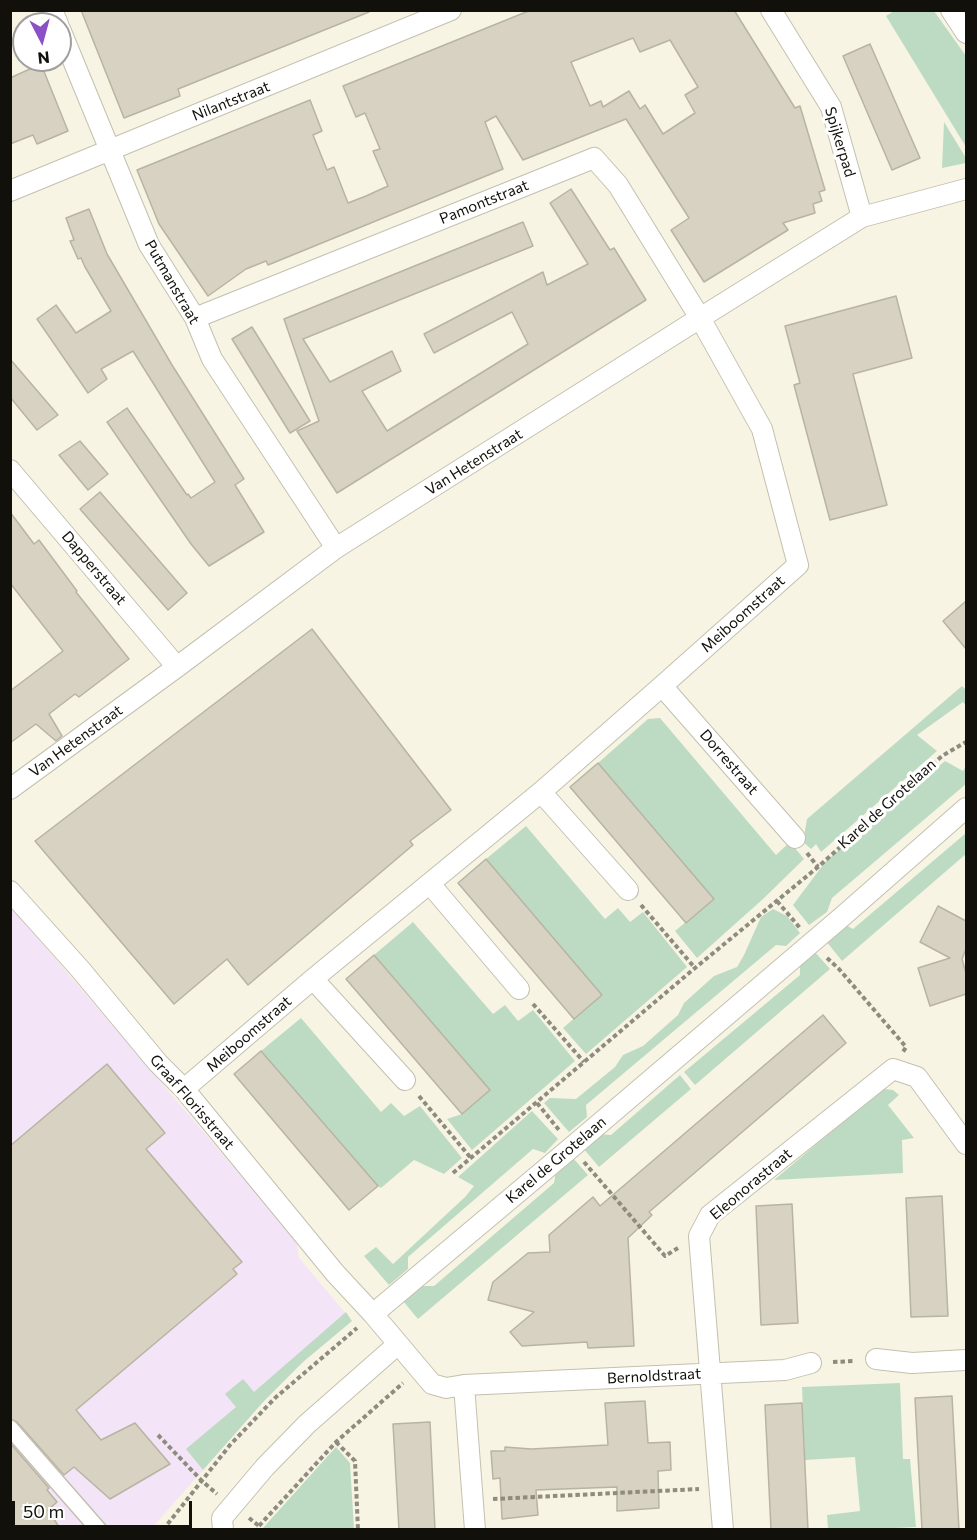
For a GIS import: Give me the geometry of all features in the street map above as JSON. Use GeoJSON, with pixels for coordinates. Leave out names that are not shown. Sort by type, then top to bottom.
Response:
{"type":"FeatureCollection","features":[{"type":"Feature","properties":{"kind":"street","name":"Nilantstraat"},"geometry":{"type":"LineString","coordinates":[[10,191],[452,10]]}},
{"type":"Feature","properties":{"kind":"street","name":"Spijkerpad"},"geometry":{"type":"LineString","coordinates":[[771,10],[831,107],[862,217]]}},
{"type":"Feature","properties":{"kind":"street"},"geometry":{"type":"LineString","coordinates":[[951,10],[966,33]]}},
{"type":"Feature","properties":{"kind":"street","name":"Putmanstraat"},"geometry":{"type":"LineString","coordinates":[[72,59],[149,245],[195,318],[212,359],[336,548]]}},
{"type":"Feature","properties":{"kind":"street","name":"Pamontstraat"},"geometry":{"type":"LineString","coordinates":[[195,318],[594,158],[618,185],[700,318]]}},
{"type":"Feature","properties":{"kind":"street","name":"Van Hetenstraat"},"geometry":{"type":"LineString","coordinates":[[10,789],[336,548],[700,318],[862,217],[966,189]]}},
{"type":"Feature","properties":{"kind":"street","name":"Meiboomstraat"},"geometry":{"type":"LineString","coordinates":[[184,1089],[313,979],[541,792],[798,565],[762,429],[700,318]]}},
{"type":"Feature","properties":{"kind":"street","name":"Dapperstraat"},"geometry":{"type":"LineString","coordinates":[[10,470],[177,667]]}},
{"type":"Feature","properties":{"kind":"street","name":"Dorrestraat"},"geometry":{"type":"LineString","coordinates":[[662,686],[795,838]]}},
{"type":"Feature","properties":{"kind":"street"},"geometry":{"type":"LineString","coordinates":[[541,792],[628,890]]}},
{"type":"Feature","properties":{"kind":"street","name":"Karel de Grotelaan"},"geometry":{"type":"LineString","coordinates":[[374,1314],[812,942],[966,808]]}},
{"type":"Feature","properties":{"kind":"street"},"geometry":{"type":"LineString","coordinates":[[430,884],[519,989]]}},
{"type":"Feature","properties":{"kind":"street","name":"Graaf Florisstraat"},"geometry":{"type":"LineString","coordinates":[[10,891],[80,969],[158,1063],[184,1089],[335,1273],[374,1314]]}},
{"type":"Feature","properties":{"kind":"street"},"geometry":{"type":"LineString","coordinates":[[313,979],[405,1080]]}},
{"type":"Feature","properties":{"kind":"street"},"geometry":{"type":"LineString","coordinates":[[893,1069],[917,1077],[966,1144]]}},
{"type":"Feature","properties":{"kind":"street","name":"Eleonorastraat"},"geometry":{"type":"LineString","coordinates":[[699,1236],[710,1215],[893,1069]]}},
{"type":"Feature","properties":{"kind":"street"},"geometry":{"type":"LineString","coordinates":[[699,1236],[723,1530]]}},
{"type":"Feature","properties":{"kind":"street","name":"Bernoldstraat"},"geometry":{"type":"LineString","coordinates":[[374,1314],[432,1384],[446,1389],[464,1385],[785,1370],[811,1364]]}},
{"type":"Feature","properties":{"kind":"street"},"geometry":{"type":"LineString","coordinates":[[223,1530],[222,1518],[265,1467],[308,1424],[398,1344]]}},
{"type":"Feature","properties":{"kind":"street"},"geometry":{"type":"LineString","coordinates":[[876,1359],[912,1363],[966,1360]]}},
{"type":"Feature","properties":{"kind":"street"},"geometry":{"type":"LineString","coordinates":[[464,1385],[475,1530]]}},
{"type":"Feature","properties":{"kind":"street"},"geometry":{"type":"LineString","coordinates":[[10,1428],[99,1530]]}},
{"type":"Feature","properties":{"kind":"path","name":"Karel de Grotelaan"},"geometry":{"type":"LineString","coordinates":[[453,1173],[818,867],[942,756],[966,742]]}},
{"type":"Feature","properties":{"kind":"path"},"geometry":{"type":"LineString","coordinates":[[628,890],[695,968]]}},
{"type":"Feature","properties":{"kind":"path"},"geometry":{"type":"LineString","coordinates":[[777,901],[906,1047],[893,1069]]}},
{"type":"Feature","properties":{"kind":"path"},"geometry":{"type":"LineString","coordinates":[[519,989],[584,1062]]}},
{"type":"Feature","properties":{"kind":"path"},"geometry":{"type":"LineString","coordinates":[[405,1080],[470,1157]]}},
{"type":"Feature","properties":{"kind":"path"},"geometry":{"type":"LineString","coordinates":[[537,1103],[665,1256],[699,1236]]}},
{"type":"Feature","properties":{"kind":"path"},"geometry":{"type":"LineString","coordinates":[[163,1530],[230,1445],[275,1398],[374,1314]]}},
{"type":"Feature","properties":{"kind":"path"},"geometry":{"type":"LineString","coordinates":[[811,1364],[876,1359]]}},
{"type":"Feature","properties":{"kind":"path"},"geometry":{"type":"LineString","coordinates":[[158,1435],[202,1481],[258,1528],[336,1442],[420,1369]]}},
{"type":"Feature","properties":{"kind":"path"},"geometry":{"type":"LineString","coordinates":[[336,1442],[355,1461],[358,1530]]}},
{"type":"Feature","properties":{"kind":"path"},"geometry":{"type":"LineString","coordinates":[[474,1500],[720,1488]]}},
{"type":"Feature","properties":{"kind":"shaded area"},"geometry":{"type":"Polygon","coordinates":[[[10,906],[296,1240],[299,1258],[352,1321],[303,1362],[264,1401],[151,1529],[11,1529],[10,906]]]}},
{"type":"Feature","properties":{"kind":"green space"},"geometry":{"type":"Polygon","coordinates":[[[894,11],[934,11],[966,56],[966,147],[886,16],[894,11]]]}},
{"type":"Feature","properties":{"kind":"green space"},"geometry":{"type":"Polygon","coordinates":[[[944,122],[966,158],[966,163],[942,168],[944,122]]]}},
{"type":"Feature","properties":{"kind":"green space"},"geometry":{"type":"Polygon","coordinates":[[[962,686],[966,690],[966,706],[963,702],[917,735],[937,751],[821,852],[816,844],[811,849],[803,842],[807,819],[962,686]]]}},
{"type":"Feature","properties":{"kind":"green space"},"geometry":{"type":"Polygon","coordinates":[[[660,718],[776,855],[790,842],[804,859],[697,958],[675,931],[714,899],[598,763],[648,719],[660,718]]]}},
{"type":"Feature","properties":{"kind":"green space"},"geometry":{"type":"Polygon","coordinates":[[[945,761],[963,771],[966,766],[966,784],[832,898],[827,912],[809,925],[793,905],[826,861],[945,761]]]}},
{"type":"Feature","properties":{"kind":"green space"},"geometry":{"type":"Polygon","coordinates":[[[526,826],[605,919],[618,908],[630,922],[643,912],[687,967],[586,1054],[563,1028],[601,995],[486,859],[526,826]]]}},
{"type":"Feature","properties":{"kind":"green space"},"geometry":{"type":"Polygon","coordinates":[[[966,833],[966,854],[842,961],[826,941],[846,925],[853,929],[966,833]]]}},
{"type":"Feature","properties":{"kind":"green space"},"geometry":{"type":"Polygon","coordinates":[[[773,909],[787,916],[800,933],[786,946],[776,945],[586,1105],[587,1117],[569,1132],[544,1103],[550,1098],[576,1099],[615,1067],[623,1055],[643,1046],[678,1015],[684,1003],[714,976],[737,967],[761,917],[773,909]]]}},
{"type":"Feature","properties":{"kind":"green space"},"geometry":{"type":"Polygon","coordinates":[[[413,922],[493,1014],[505,1005],[518,1021],[533,1010],[575,1061],[472,1150],[447,1119],[462,1114],[489,1090],[374,955],[413,922]]]}},
{"type":"Feature","properties":{"kind":"green space"},"geometry":{"type":"Polygon","coordinates":[[[814,951],[830,969],[695,1085],[684,1072],[800,975],[800,965],[814,951]]]}},
{"type":"Feature","properties":{"kind":"green space"},"geometry":{"type":"Polygon","coordinates":[[[301,1018],[381,1112],[391,1103],[404,1116],[420,1106],[462,1158],[444,1174],[414,1160],[381,1188],[378,1186],[261,1051],[301,1018]]]}},
{"type":"Feature","properties":{"kind":"green space"},"geometry":{"type":"Polygon","coordinates":[[[680,1075],[691,1089],[599,1167],[583,1148],[599,1134],[611,1135],[680,1075]]]}},
{"type":"Feature","properties":{"kind":"green space"},"geometry":{"type":"Polygon","coordinates":[[[885,1089],[893,1090],[899,1095],[888,1105],[914,1138],[902,1140],[903,1173],[774,1180],[877,1093],[885,1089]]]}},
{"type":"Feature","properties":{"kind":"green space"},"geometry":{"type":"Polygon","coordinates":[[[532,1111],[558,1139],[545,1153],[533,1149],[408,1257],[408,1269],[389,1285],[364,1256],[376,1247],[393,1264],[474,1186],[458,1177],[532,1111]]]}},
{"type":"Feature","properties":{"kind":"green space"},"geometry":{"type":"Polygon","coordinates":[[[573,1158],[588,1175],[418,1319],[403,1301],[422,1286],[434,1286],[554,1183],[556,1171],[573,1158]]]}},
{"type":"Feature","properties":{"kind":"green space"},"geometry":{"type":"Polygon","coordinates":[[[346,1312],[352,1321],[303,1362],[264,1401],[203,1470],[186,1449],[236,1407],[225,1394],[243,1379],[254,1392],[346,1312]]]}},
{"type":"Feature","properties":{"kind":"green space"},"geometry":{"type":"Polygon","coordinates":[[[900,1383],[903,1459],[910,1459],[916,1527],[895,1528],[895,1530],[828,1529],[827,1515],[860,1511],[855,1457],[805,1460],[802,1387],[900,1383]]]}},
{"type":"Feature","properties":{"kind":"green space"},"geometry":{"type":"Polygon","coordinates":[[[336,1447],[350,1463],[354,1529],[262,1529],[336,1447]]]}},
{"type":"Feature","properties":{"kind":"building"},"geometry":{"type":"Polygon","coordinates":[[[81,10],[369,10],[369,12],[178,89],[180,96],[124,118],[81,10]]]}},
{"type":"Feature","properties":{"kind":"building"},"geometry":{"type":"Polygon","coordinates":[[[531,10],[734,10],[795,108],[800,106],[825,190],[819,192],[822,201],[813,204],[815,213],[783,223],[788,230],[704,282],[671,230],[689,218],[626,119],[523,160],[496,116],[485,122],[503,169],[268,265],[266,261],[246,269],[208,296],[159,224],[137,170],[310,100],[322,131],[313,135],[327,170],[334,167],[348,203],[366,196],[388,186],[373,151],[380,149],[365,113],[356,117],[343,86],[531,10]],[[633,38],[571,62],[590,106],[601,101],[603,107],[629,91],[640,109],[645,105],[663,134],[695,113],[685,95],[698,87],[670,40],[640,52],[633,38]]]}},
{"type":"Feature","properties":{"kind":"building"},"geometry":{"type":"Polygon","coordinates":[[[870,44],[920,158],[892,170],[843,56],[870,44]]]}},
{"type":"Feature","properties":{"kind":"building"},"geometry":{"type":"Polygon","coordinates":[[[23,72],[44,72],[68,131],[37,144],[33,135],[10,144],[10,78],[23,72]]]}},
{"type":"Feature","properties":{"kind":"building"},"geometry":{"type":"Polygon","coordinates":[[[571,189],[610,250],[614,248],[646,300],[337,493],[297,431],[319,421],[284,319],[523,222],[533,246],[303,339],[330,382],[392,351],[401,371],[362,391],[387,431],[528,344],[512,312],[434,353],[424,334],[543,272],[547,285],[588,264],[550,203],[571,189]]]}},
{"type":"Feature","properties":{"kind":"building"},"geometry":{"type":"Polygon","coordinates":[[[89,209],[107,254],[172,365],[244,479],[235,485],[264,532],[209,566],[191,544],[107,422],[127,408],[191,498],[215,482],[133,351],[101,369],[107,379],[88,393],[37,319],[56,305],[76,333],[111,311],[81,258],[78,259],[70,241],[74,240],[66,218],[89,209]]]}},
{"type":"Feature","properties":{"kind":"building"},"geometry":{"type":"Polygon","coordinates":[[[896,296],[912,358],[853,374],[887,505],[830,520],[794,385],[800,383],[785,326],[896,296]]]}},
{"type":"Feature","properties":{"kind":"building"},"geometry":{"type":"Polygon","coordinates":[[[252,327],[310,421],[290,433],[232,339],[252,327]]]}},
{"type":"Feature","properties":{"kind":"building"},"geometry":{"type":"Polygon","coordinates":[[[10,359],[58,415],[37,430],[10,397],[10,359]]]}},
{"type":"Feature","properties":{"kind":"building"},"geometry":{"type":"Polygon","coordinates":[[[80,441],[108,474],[88,490],[59,455],[80,441]]]}},
{"type":"Feature","properties":{"kind":"building"},"geometry":{"type":"Polygon","coordinates":[[[100,492],[187,593],[168,610],[80,509],[100,492]]]}},
{"type":"Feature","properties":{"kind":"building"},"geometry":{"type":"Polygon","coordinates":[[[10,512],[34,544],[39,540],[76,592],[129,659],[79,697],[75,694],[49,714],[62,736],[56,741],[36,724],[10,743],[10,691],[63,651],[10,583],[10,512]]]}},
{"type":"Feature","properties":{"kind":"building"},"geometry":{"type":"Polygon","coordinates":[[[966,601],[966,649],[943,621],[966,601]]]}},
{"type":"Feature","properties":{"kind":"building"},"geometry":{"type":"Polygon","coordinates":[[[312,629],[451,810],[410,841],[413,845],[248,985],[227,959],[174,1004],[35,841],[312,629]]]}},
{"type":"Feature","properties":{"kind":"building"},"geometry":{"type":"Polygon","coordinates":[[[598,763],[714,899],[686,923],[570,787],[598,763]]]}},
{"type":"Feature","properties":{"kind":"building"},"geometry":{"type":"Polygon","coordinates":[[[486,859],[602,995],[574,1019],[458,883],[486,859]]]}},
{"type":"Feature","properties":{"kind":"building"},"geometry":{"type":"Polygon","coordinates":[[[938,906],[966,921],[966,949],[962,959],[966,973],[966,994],[930,1006],[918,968],[950,958],[920,942],[938,906]]]}},
{"type":"Feature","properties":{"kind":"building"},"geometry":{"type":"Polygon","coordinates":[[[374,955],[490,1090],[462,1114],[346,979],[374,955]]]}},
{"type":"Feature","properties":{"kind":"building"},"geometry":{"type":"Polygon","coordinates":[[[823,1015],[846,1043],[649,1212],[652,1215],[628,1238],[634,1346],[588,1348],[587,1342],[522,1346],[510,1332],[534,1312],[488,1300],[493,1282],[528,1253],[550,1252],[549,1235],[593,1197],[600,1206],[823,1015]]]}},
{"type":"Feature","properties":{"kind":"building"},"geometry":{"type":"Polygon","coordinates":[[[261,1051],[378,1186],[349,1210],[234,1074],[261,1051]]]}},
{"type":"Feature","properties":{"kind":"building"},"geometry":{"type":"Polygon","coordinates":[[[107,1064],[165,1133],[146,1149],[242,1262],[233,1269],[237,1274],[76,1410],[101,1440],[135,1423],[170,1464],[110,1499],[74,1467],[64,1475],[17,1422],[10,1419],[10,1146],[107,1064]]]}},
{"type":"Feature","properties":{"kind":"building"},"geometry":{"type":"Polygon","coordinates":[[[942,1196],[948,1316],[911,1317],[906,1198],[942,1196]]]}},
{"type":"Feature","properties":{"kind":"building"},"geometry":{"type":"Polygon","coordinates":[[[792,1204],[798,1323],[761,1325],[756,1206],[792,1204]]]}},
{"type":"Feature","properties":{"kind":"building"},"geometry":{"type":"Polygon","coordinates":[[[952,1396],[959,1530],[922,1530],[915,1398],[952,1396]]]}},
{"type":"Feature","properties":{"kind":"building"},"geometry":{"type":"Polygon","coordinates":[[[645,1401],[648,1443],[670,1442],[671,1470],[658,1471],[659,1508],[617,1511],[617,1487],[536,1490],[538,1515],[502,1519],[500,1478],[493,1479],[491,1451],[505,1451],[505,1447],[531,1449],[608,1445],[605,1403],[645,1401]]]}},
{"type":"Feature","properties":{"kind":"building"},"geometry":{"type":"Polygon","coordinates":[[[802,1403],[808,1530],[771,1530],[765,1405],[802,1403]]]}},
{"type":"Feature","properties":{"kind":"building"},"geometry":{"type":"Polygon","coordinates":[[[430,1422],[435,1530],[399,1530],[393,1424],[430,1422]]]}},
{"type":"Feature","properties":{"kind":"building"},"geometry":{"type":"Polygon","coordinates":[[[10,1443],[49,1488],[47,1490],[57,1502],[48,1510],[61,1530],[10,1530],[10,1443]]]}}]}
